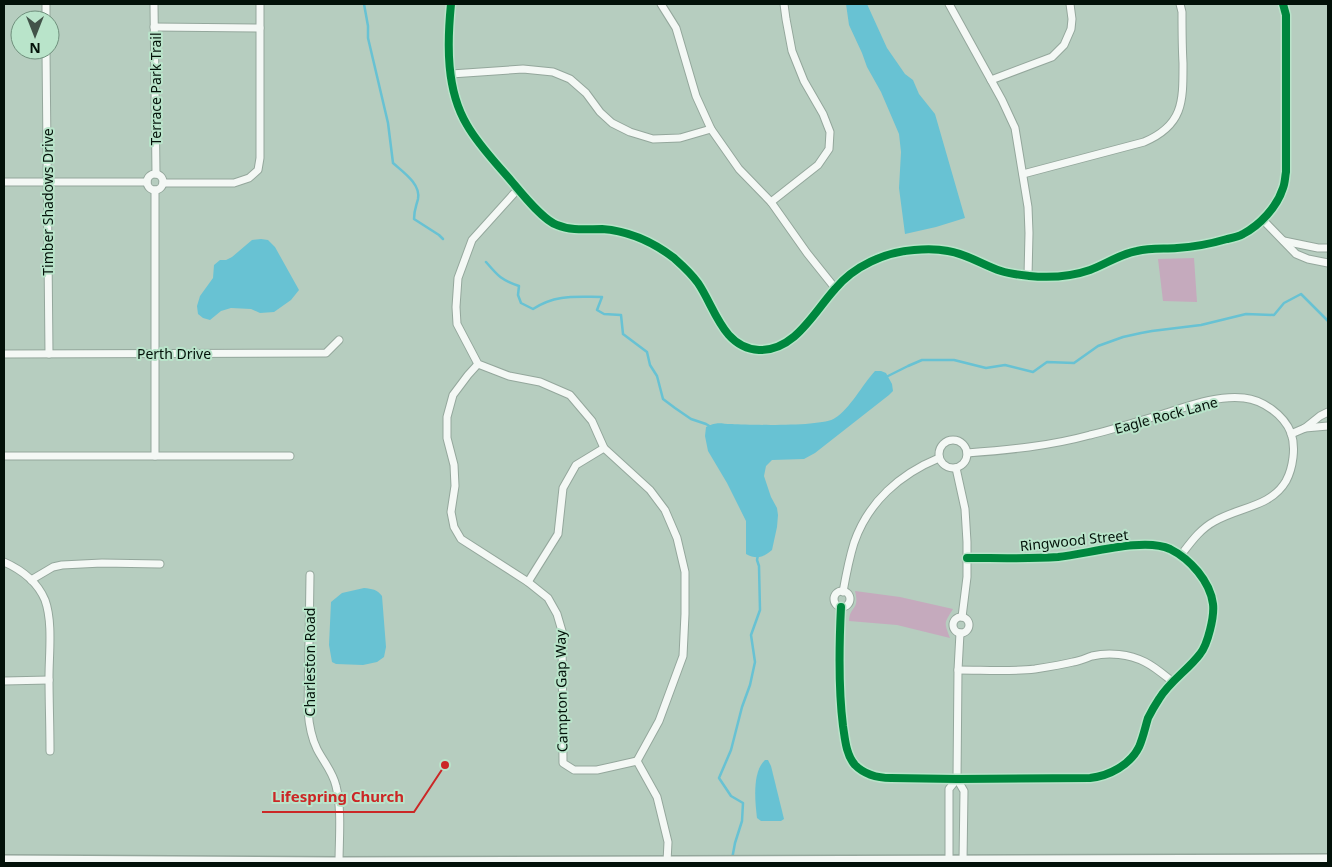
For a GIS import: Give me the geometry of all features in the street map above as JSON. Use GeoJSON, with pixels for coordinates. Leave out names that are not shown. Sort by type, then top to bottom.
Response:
{"type":"FeatureCollection","features":[{"type":"Feature","properties":{"kind":"main road"},"geometry":{"type":"LineString","coordinates":[[4,861],[814,863],[1328,860]]}},
{"type":"Feature","properties":{"kind":"street","name":"Terrace Park Trail"},"geometry":{"type":"LineString","coordinates":[[154,4],[156,174]]}},
{"type":"Feature","properties":{"kind":"street"},"geometry":{"type":"LineString","coordinates":[[163,183],[234,183],[249,178],[258,170],[260,158],[260,4]]}},
{"type":"Feature","properties":{"kind":"street"},"geometry":{"type":"LineString","coordinates":[[451,4],[450,74],[454,95],[466,124],[480,144],[518,189],[554,224],[566,228],[605,230],[639,236],[666,252],[686,267],[697,281],[724,330],[739,346],[758,350],[786,344],[822,307],[835,288],[854,272],[878,258],[896,252],[913,250],[948,251],[1004,272],[1049,278],[1069,276],[1090,270],[1138,250],[1210,244],[1242,235],[1263,220],[1275,204],[1283,188],[1286,172],[1286,15],[1283,4]]}},
{"type":"Feature","properties":{"kind":"street"},"geometry":{"type":"LineString","coordinates":[[661,4],[676,28],[696,96],[712,129],[739,169],[771,202],[807,253],[835,288]]}},
{"type":"Feature","properties":{"kind":"street"},"geometry":{"type":"LineString","coordinates":[[771,202],[818,165],[829,149],[830,132],[824,114],[804,81],[792,51],[784,4]]}},
{"type":"Feature","properties":{"kind":"street"},"geometry":{"type":"LineString","coordinates":[[948,4],[1002,100],[1015,128],[1029,216],[1028,276]]}},
{"type":"Feature","properties":{"kind":"street"},"geometry":{"type":"LineString","coordinates":[[991,80],[1052,57],[1064,45],[1071,29],[1070,4]]}},
{"type":"Feature","properties":{"kind":"street"},"geometry":{"type":"LineString","coordinates":[[1023,174],[1144,142],[1166,130],[1179,110],[1183,94],[1182,12],[1180,4]]}},
{"type":"Feature","properties":{"kind":"street"},"geometry":{"type":"LineString","coordinates":[[154,28],[260,28]]}},
{"type":"Feature","properties":{"kind":"street","name":"Timber Shadows Drive"},"geometry":{"type":"LineString","coordinates":[[46,60],[49,354]]}},
{"type":"Feature","properties":{"kind":"street"},"geometry":{"type":"LineString","coordinates":[[450,74],[522,69],[553,72],[570,79],[586,93],[600,112],[612,122],[630,132],[652,139],[680,138],[712,129]]}},
{"type":"Feature","properties":{"kind":"street"},"geometry":{"type":"LineString","coordinates":[[156,174],[161,177],[163,183],[161,188],[155,190],[150,188],[147,182],[150,177],[156,174]]}},
{"type":"Feature","properties":{"kind":"street"},"geometry":{"type":"LineString","coordinates":[[4,182],[147,182]]}},
{"type":"Feature","properties":{"kind":"street"},"geometry":{"type":"LineString","coordinates":[[518,189],[472,240],[458,278],[457,324],[478,364],[509,376],[540,382],[570,395],[592,421],[604,448],[650,490],[664,510],[677,538],[685,572],[683,656],[659,720],[637,761],[657,797],[668,842],[667,862]]}},
{"type":"Feature","properties":{"kind":"street"},"geometry":{"type":"LineString","coordinates":[[155,190],[155,456]]}},
{"type":"Feature","properties":{"kind":"street"},"geometry":{"type":"LineString","coordinates":[[1263,220],[1296,254],[1308,259],[1328,263]]}},
{"type":"Feature","properties":{"kind":"street"},"geometry":{"type":"LineString","coordinates":[[1284,241],[1318,248],[1328,248]]}},
{"type":"Feature","properties":{"kind":"street","name":"Perth Drive"},"geometry":{"type":"LineString","coordinates":[[4,354],[326,353],[339,340]]}},
{"type":"Feature","properties":{"kind":"street","name":"Campton Gap Way"},"geometry":{"type":"LineString","coordinates":[[478,364],[453,395],[447,417],[447,438],[454,464],[455,486],[451,512],[454,527],[461,539],[528,582],[548,598],[557,614],[562,631],[563,762],[574,770],[597,770],[637,761]]}},
{"type":"Feature","properties":{"kind":"street","name":"Eagle Rock Lane"},"geometry":{"type":"LineString","coordinates":[[967,453],[1012,449],[1068,440],[1136,422],[1200,402],[1236,398],[1251,399],[1270,408],[1282,420],[1291,434]]}},
{"type":"Feature","properties":{"kind":"street"},"geometry":{"type":"LineString","coordinates":[[939,458],[907,474],[884,495],[867,516],[855,541],[843,592],[847,594],[850,600],[847,605],[841,607],[838,650],[840,699],[845,742],[850,757],[855,765],[867,774],[882,778],[1090,778],[1106,775],[1134,755],[1148,718],[1160,697],[1202,653],[1212,619],[1213,603],[1206,585],[1195,567],[1181,555],[1190,542],[1207,525],[1228,514],[1265,501],[1273,496],[1290,473],[1293,449],[1291,434],[1305,428],[1328,412]]}},
{"type":"Feature","properties":{"kind":"street"},"geometry":{"type":"LineString","coordinates":[[1305,428],[1328,426]]}},
{"type":"Feature","properties":{"kind":"street"},"geometry":{"type":"LineString","coordinates":[[949,440],[962,443],[967,453],[966,459],[956,468],[944,465],[939,458],[940,448],[949,440]]}},
{"type":"Feature","properties":{"kind":"street"},"geometry":{"type":"LineString","coordinates":[[528,582],[558,534],[563,488],[576,465],[604,448]]}},
{"type":"Feature","properties":{"kind":"street"},"geometry":{"type":"LineString","coordinates":[[4,456],[290,456]]}},
{"type":"Feature","properties":{"kind":"street"},"geometry":{"type":"LineString","coordinates":[[956,468],[967,524],[966,577],[962,617]]}},
{"type":"Feature","properties":{"kind":"street","name":"Ringwood Street"},"geometry":{"type":"LineString","coordinates":[[967,558],[1019,559],[1153,545],[1168,548],[1181,555]]}},
{"type":"Feature","properties":{"kind":"street"},"geometry":{"type":"LineString","coordinates":[[4,562],[21,570],[31,580],[41,593],[47,609],[50,751]]}},
{"type":"Feature","properties":{"kind":"street"},"geometry":{"type":"LineString","coordinates":[[31,580],[53,567],[62,565],[94,563],[160,564]]}},
{"type":"Feature","properties":{"kind":"street","name":"Charleston Road"},"geometry":{"type":"LineString","coordinates":[[310,575],[309,725],[314,742],[333,776],[336,786],[339,808],[339,863]]}},
{"type":"Feature","properties":{"kind":"street"},"geometry":{"type":"LineString","coordinates":[[960,633],[966,631],[969,626],[962,617]]}},
{"type":"Feature","properties":{"kind":"street"},"geometry":{"type":"LineString","coordinates":[[960,633],[954,628],[953,623],[956,619],[962,617]]}},
{"type":"Feature","properties":{"kind":"street"},"geometry":{"type":"LineString","coordinates":[[960,633],[957,779],[964,791],[963,861]]}},
{"type":"Feature","properties":{"kind":"street"},"geometry":{"type":"LineString","coordinates":[[958,670],[1035,669],[1105,654],[1133,657],[1146,662],[1173,682]]}},
{"type":"Feature","properties":{"kind":"street"},"geometry":{"type":"LineString","coordinates":[[4,681],[49,680]]}},
{"type":"Feature","properties":{"kind":"street"},"geometry":{"type":"LineString","coordinates":[[949,861],[949,789],[957,779]]}},
{"type":"Feature","properties":{"kind":"shaded area"},"geometry":{"type":"Polygon","coordinates":[[[1194,258],[1197,302],[1163,301],[1158,259],[1194,258]]]}},
{"type":"Feature","properties":{"kind":"shaded area"},"geometry":{"type":"Polygon","coordinates":[[[855,591],[900,597],[953,609],[946,623],[950,638],[897,625],[849,621],[851,612],[856,605],[855,591]]]}},
{"type":"Feature","properties":{"kind":"water"},"geometry":{"type":"Polygon","coordinates":[[[846,4],[867,4],[887,48],[905,74],[913,80],[919,94],[935,114],[965,218],[905,234],[899,188],[901,152],[899,134],[849,25],[846,4]]]}},
{"type":"Feature","properties":{"kind":"water"},"geometry":{"type":"Polygon","coordinates":[[[252,240],[268,240],[275,247],[299,290],[291,300],[274,312],[260,313],[251,309],[231,308],[221,311],[210,320],[203,318],[198,314],[197,306],[200,296],[213,278],[214,265],[220,260],[232,257],[252,240]]]}},
{"type":"Feature","properties":{"kind":"water"},"geometry":{"type":"Polygon","coordinates":[[[875,371],[886,373],[892,384],[893,391],[889,395],[815,453],[804,459],[772,460],[766,466],[764,476],[778,515],[772,550],[760,557],[746,554],[746,521],[708,451],[705,436],[706,427],[719,423],[786,425],[828,421],[846,409],[875,371]]]}},
{"type":"Feature","properties":{"kind":"water"},"geometry":{"type":"Polygon","coordinates":[[[364,588],[372,589],[382,596],[386,647],[384,657],[377,662],[363,665],[336,664],[332,662],[329,645],[331,602],[342,593],[364,588]]]}},
{"type":"Feature","properties":{"kind":"water"},"geometry":{"type":"Polygon","coordinates":[[[765,760],[768,760],[771,766],[784,819],[781,821],[761,821],[757,818],[756,779],[765,760]]]}},
{"type":"Feature","properties":{"kind":"waterway"},"geometry":{"type":"LineString","coordinates":[[364,4],[368,38],[388,123],[393,163],[417,188],[418,199],[414,219],[443,239]]}},
{"type":"Feature","properties":{"kind":"waterway"},"geometry":{"type":"LineString","coordinates":[[486,262],[500,277],[519,286],[518,295],[521,303],[533,309],[558,299],[602,297],[597,310],[604,314],[621,315],[623,334],[647,352],[650,365],[657,376],[663,399],[691,419],[711,427]]}},
{"type":"Feature","properties":{"kind":"waterway"},"geometry":{"type":"LineString","coordinates":[[886,377],[922,360],[954,360],[986,368],[1005,365],[1033,372],[1047,362],[1074,363],[1098,346],[1123,337],[1152,331],[1201,325],[1246,314],[1274,315],[1284,303],[1301,294],[1328,321]]}},
{"type":"Feature","properties":{"kind":"waterway"},"geometry":{"type":"LineString","coordinates":[[732,859],[742,821],[743,803],[731,796],[719,778],[731,750],[755,662],[751,635],[760,610],[758,555]]}},
{"type":"Feature","properties":{"kind":"cycle path"},"geometry":{"type":"LineString","coordinates":[[451,4],[450,66],[455,97],[460,111],[467,125],[488,155],[528,200],[546,218],[562,227],[622,232],[641,238],[666,252],[695,279],[728,335],[747,348],[759,350],[772,349],[793,337],[851,273],[881,257],[903,251],[944,250],[955,252],[1008,273],[1052,277],[1090,270],[1131,252],[1202,245],[1237,237],[1249,230],[1272,209],[1277,202],[1285,180],[1286,15],[1283,4]]}},
{"type":"Feature","properties":{"kind":"cycle path"},"geometry":{"type":"LineString","coordinates":[[841,607],[840,696],[846,747],[855,765],[867,774],[891,778],[1090,778],[1104,775],[1125,764],[1139,747],[1148,718],[1159,699],[1202,652],[1206,643],[1212,620],[1213,604],[1208,587],[1198,572],[1185,559],[1170,549],[1146,545],[1116,547],[1058,557],[967,558]]}},
{"type":"Feature","properties":{"kind":"place","name":"Lifespring Church"},"geometry":{"type":"Point","coordinates":[445,765]}}]}
